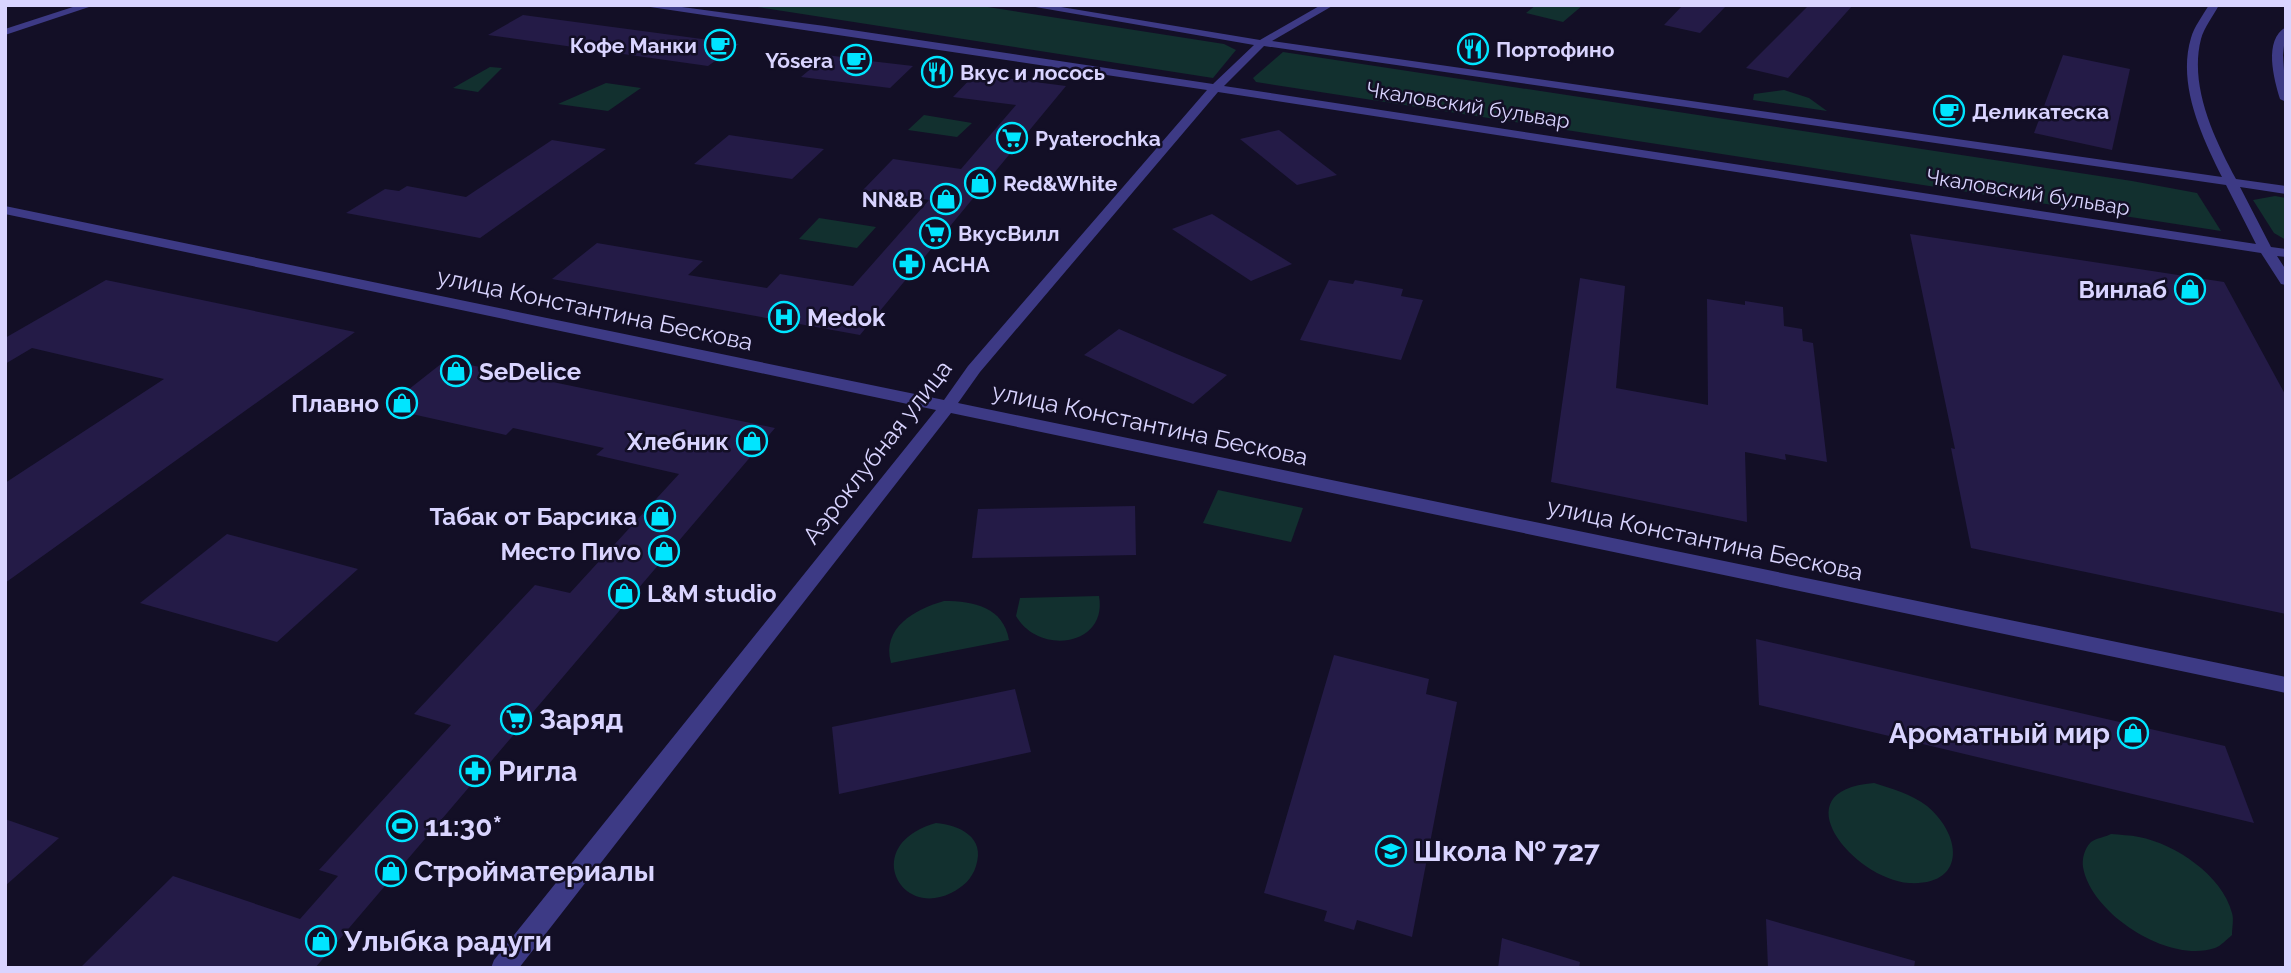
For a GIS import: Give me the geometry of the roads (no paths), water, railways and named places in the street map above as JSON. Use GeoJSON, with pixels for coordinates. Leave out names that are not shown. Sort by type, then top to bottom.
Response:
{"type":"FeatureCollection","features":[{"type":"Feature","properties":{"kind":"street"},"geometry":{"type":"LineString","coordinates":[[5,32],[90,5]]}},
{"type":"Feature","properties":{"kind":"street","name":"Чкаловский бульвар"},"geometry":{"type":"LineString","coordinates":[[642,5],[825,29],[2286,253]]}},
{"type":"Feature","properties":{"kind":"street","name":"Чкаловский бульвар"},"geometry":{"type":"LineString","coordinates":[[1029,5],[1262,43],[2286,190]]}},
{"type":"Feature","properties":{"kind":"street","name":"Аэроклубная улица"},"geometry":{"type":"LineString","coordinates":[[503,968],[983,359],[1215,89],[1262,43],[1329,5]]}},
{"type":"Feature","properties":{"kind":"street"},"geometry":{"type":"LineString","coordinates":[[2214,5],[2196,37],[2191,75],[2212,145],[2266,250],[2286,281]]}},
{"type":"Feature","properties":{"kind":"street"},"geometry":{"type":"LineString","coordinates":[[2286,30],[2281,38],[2277,64],[2286,99]]}},
{"type":"Feature","properties":{"kind":"street","name":"улица Константина Бескова"},"geometry":{"type":"LineString","coordinates":[[5,210],[2286,685]]}},
{"type":"Feature","properties":{"kind":"place","name":"Кофе Манки"},"geometry":{"type":"Point","coordinates":[720,45]}},
{"type":"Feature","properties":{"kind":"place","name":"Портофино"},"geometry":{"type":"Point","coordinates":[1473,49]}},
{"type":"Feature","properties":{"kind":"place","name":"Yōsera"},"geometry":{"type":"Point","coordinates":[856,60]}},
{"type":"Feature","properties":{"kind":"place","name":"Вкус и лосось"},"geometry":{"type":"Point","coordinates":[937,72]}},
{"type":"Feature","properties":{"kind":"place","name":"Деликатеска"},"geometry":{"type":"Point","coordinates":[1949,111]}},
{"type":"Feature","properties":{"kind":"place","name":"Pyaterochka"},"geometry":{"type":"Point","coordinates":[1012,138]}},
{"type":"Feature","properties":{"kind":"place","name":"Red&White"},"geometry":{"type":"Point","coordinates":[980,183]}},
{"type":"Feature","properties":{"kind":"place","name":"NN&B"},"geometry":{"type":"Point","coordinates":[946,199]}},
{"type":"Feature","properties":{"kind":"place","name":"ВкусВилл"},"geometry":{"type":"Point","coordinates":[935,233]}},
{"type":"Feature","properties":{"kind":"place","name":"АСНА"},"geometry":{"type":"Point","coordinates":[909,264]}},
{"type":"Feature","properties":{"kind":"place","name":"Винлаб"},"geometry":{"type":"Point","coordinates":[2190,289]}},
{"type":"Feature","properties":{"kind":"place","name":"Medok"},"geometry":{"type":"Point","coordinates":[784,317]}},
{"type":"Feature","properties":{"kind":"place","name":"SeDelice"},"geometry":{"type":"Point","coordinates":[456,371]}},
{"type":"Feature","properties":{"kind":"place","name":"Плавно"},"geometry":{"type":"Point","coordinates":[402,403]}},
{"type":"Feature","properties":{"kind":"place","name":"Хлебник"},"geometry":{"type":"Point","coordinates":[752,441]}},
{"type":"Feature","properties":{"kind":"place","name":"Табак от Барсика"},"geometry":{"type":"Point","coordinates":[660,516]}},
{"type":"Feature","properties":{"kind":"place","name":"Место Пиvо"},"geometry":{"type":"Point","coordinates":[664,551]}},
{"type":"Feature","properties":{"kind":"place","name":"L&M studio"},"geometry":{"type":"Point","coordinates":[624,593]}},
{"type":"Feature","properties":{"kind":"place","name":"Заряд"},"geometry":{"type":"Point","coordinates":[516,719]}},
{"type":"Feature","properties":{"kind":"place","name":"Ароматный мир"},"geometry":{"type":"Point","coordinates":[2133,733]}},
{"type":"Feature","properties":{"kind":"place","name":"Ригла"},"geometry":{"type":"Point","coordinates":[475,771]}},
{"type":"Feature","properties":{"kind":"place","name":"11:30*"},"geometry":{"type":"Point","coordinates":[402,826]}},
{"type":"Feature","properties":{"kind":"place","name":"Школа № 727"},"geometry":{"type":"Point","coordinates":[1391,851]}},
{"type":"Feature","properties":{"kind":"place","name":"Стройматериалы"},"geometry":{"type":"Point","coordinates":[391,871]}},
{"type":"Feature","properties":{"kind":"place","name":"Улыбка радуги"},"geometry":{"type":"Point","coordinates":[321,941]}}]}
